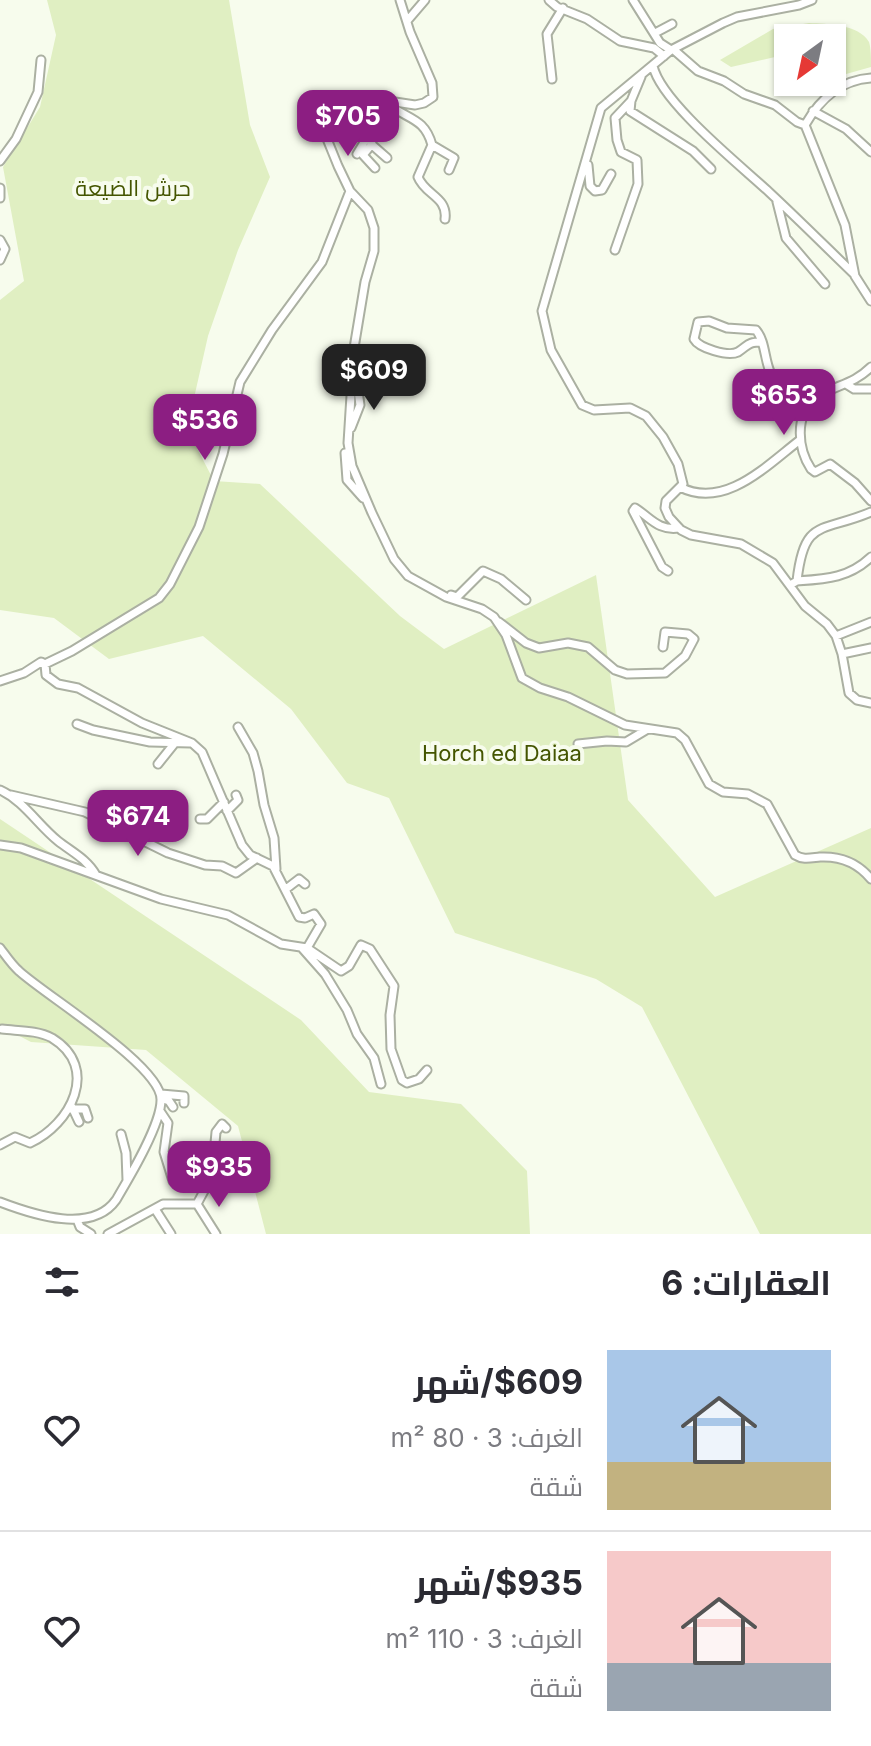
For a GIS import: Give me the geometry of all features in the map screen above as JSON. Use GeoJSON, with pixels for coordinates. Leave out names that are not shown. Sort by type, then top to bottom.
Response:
{"type":"FeatureCollection","features":[{"type":"Feature","properties":{"kind":"street"},"geometry":{"type":"LineString","coordinates":[[400,0],[432,83],[433,97],[415,105],[338,97],[326,102],[321,111],[328,144],[350,191],[368,210],[374,228],[375,242],[354,348],[348,443],[352,466],[397,564],[414,581],[488,612],[506,635],[519,675],[525,680],[568,697],[612,720],[646,730],[674,731],[682,736],[703,776],[714,788],[748,794],[767,804],[799,858],[845,860],[864,870],[871,879]]}},
{"type":"Feature","properties":{"kind":"street"},"geometry":{"type":"LineString","coordinates":[[407,21],[425,0]]}},
{"type":"Feature","properties":{"kind":"street"},"geometry":{"type":"LineString","coordinates":[[549,0],[553,5],[587,19],[620,41],[669,52]]}},
{"type":"Feature","properties":{"kind":"street"},"geometry":{"type":"LineString","coordinates":[[633,0],[669,52],[698,71],[724,81],[744,94],[775,105],[805,125],[845,225],[855,276]]}},
{"type":"Feature","properties":{"kind":"street"},"geometry":{"type":"LineString","coordinates":[[812,0],[737,17],[669,52],[601,108],[542,311],[551,350],[582,405],[594,410],[630,408],[650,420],[678,464],[683,484],[667,498],[667,515],[679,528],[698,538],[728,540],[746,546],[773,563],[794,583],[805,606],[836,636],[849,693],[857,700],[871,703]]}},
{"type":"Feature","properties":{"kind":"street"},"geometry":{"type":"LineString","coordinates":[[552,79],[547,34],[563,8]]}},
{"type":"Feature","properties":{"kind":"street"},"geometry":{"type":"LineString","coordinates":[[655,33],[672,24]]}},
{"type":"Feature","properties":{"kind":"street"},"geometry":{"type":"LineString","coordinates":[[0,161],[16,139],[38,92],[41,60]]}},
{"type":"Feature","properties":{"kind":"street"},"geometry":{"type":"LineString","coordinates":[[653,66],[656,79],[705,135],[855,276],[871,301]]}},
{"type":"Feature","properties":{"kind":"street"},"geometry":{"type":"LineString","coordinates":[[642,75],[629,109],[693,151],[711,169]]}},
{"type":"Feature","properties":{"kind":"street"},"geometry":{"type":"LineString","coordinates":[[805,125],[813,111],[841,84],[871,78]]}},
{"type":"Feature","properties":{"kind":"street"},"geometry":{"type":"LineString","coordinates":[[615,250],[638,184],[637,160],[621,152],[615,118],[631,101]]}},
{"type":"Feature","properties":{"kind":"street"},"geometry":{"type":"LineString","coordinates":[[375,168],[363,155],[386,102]]}},
{"type":"Feature","properties":{"kind":"street"},"geometry":{"type":"LineString","coordinates":[[386,102],[428,130],[432,145],[418,177],[425,189],[446,210],[445,219]]}},
{"type":"Feature","properties":{"kind":"street"},"geometry":{"type":"LineString","coordinates":[[813,111],[846,129],[871,152]]}},
{"type":"Feature","properties":{"kind":"street"},"geometry":{"type":"LineString","coordinates":[[357,154],[369,142]]}},
{"type":"Feature","properties":{"kind":"street"},"geometry":{"type":"LineString","coordinates":[[369,142],[387,158]]}},
{"type":"Feature","properties":{"kind":"street"},"geometry":{"type":"LineString","coordinates":[[432,145],[454,158],[449,170]]}},
{"type":"Feature","properties":{"kind":"street"},"geometry":{"type":"LineString","coordinates":[[587,163],[590,186],[595,191],[602,190],[611,174]]}},
{"type":"Feature","properties":{"kind":"street"},"geometry":{"type":"LineString","coordinates":[[0,188],[0,198]]}},
{"type":"Feature","properties":{"kind":"street"},"geometry":{"type":"LineString","coordinates":[[438,199],[443,190]]}},
{"type":"Feature","properties":{"kind":"street"},"geometry":{"type":"LineString","coordinates":[[0,681],[72,651],[159,598],[167,590],[196,534],[213,486],[240,382],[272,330],[322,262],[350,191]]}},
{"type":"Feature","properties":{"kind":"street"},"geometry":{"type":"LineString","coordinates":[[777,201],[786,238],[825,284]]}},
{"type":"Feature","properties":{"kind":"street"},"geometry":{"type":"LineString","coordinates":[[0,240],[5,249],[0,260]]}},
{"type":"Feature","properties":{"kind":"street"},"geometry":{"type":"LineString","coordinates":[[762,342],[748,343],[738,352],[731,353],[706,349],[696,344],[694,339],[698,322],[703,320],[727,328],[756,330],[762,342],[773,376],[784,389],[792,407],[805,412]]}},
{"type":"Feature","properties":{"kind":"street"},"geometry":{"type":"LineString","coordinates":[[871,367],[861,376],[817,397],[805,412],[800,440],[811,469],[815,472],[830,464],[863,490],[871,501]]}},
{"type":"Feature","properties":{"kind":"street"},"geometry":{"type":"LineString","coordinates":[[348,433],[360,405],[357,384]]}},
{"type":"Feature","properties":{"kind":"street"},"geometry":{"type":"LineString","coordinates":[[846,384],[854,389],[871,389]]}},
{"type":"Feature","properties":{"kind":"street"},"geometry":{"type":"LineString","coordinates":[[680,487],[692,493],[707,494],[735,487],[800,440]]}},
{"type":"Feature","properties":{"kind":"street"},"geometry":{"type":"LineString","coordinates":[[668,571],[662,567],[633,511],[635,508],[641,511],[659,527],[679,528]]}},
{"type":"Feature","properties":{"kind":"street"},"geometry":{"type":"LineString","coordinates":[[794,583],[808,538],[833,523],[871,512]]}},
{"type":"Feature","properties":{"kind":"street"},"geometry":{"type":"LineString","coordinates":[[794,583],[841,576],[857,569],[871,557]]}},
{"type":"Feature","properties":{"kind":"street"},"geometry":{"type":"LineString","coordinates":[[446,597],[457,597],[483,571],[501,579],[526,600]]}},
{"type":"Feature","properties":{"kind":"street"},"geometry":{"type":"LineString","coordinates":[[497,621],[526,643],[539,648],[574,643],[588,647],[615,670],[627,674],[665,673],[685,656],[694,639],[688,634],[665,632],[663,647]]}},
{"type":"Feature","properties":{"kind":"street"},"geometry":{"type":"LineString","coordinates":[[836,636],[871,622]]}},
{"type":"Feature","properties":{"kind":"street"},"geometry":{"type":"LineString","coordinates":[[842,654],[871,648]]}},
{"type":"Feature","properties":{"kind":"street"},"geometry":{"type":"LineString","coordinates":[[45,664],[46,675],[54,683],[78,688],[142,723],[192,743],[208,762],[242,845],[250,855],[276,869]]}},
{"type":"Feature","properties":{"kind":"street"},"geometry":{"type":"LineString","coordinates":[[77,724],[135,739],[192,743]]}},
{"type":"Feature","properties":{"kind":"street"},"geometry":{"type":"LineString","coordinates":[[238,727],[253,753],[274,838],[276,869],[286,894],[299,917],[314,914],[321,924],[304,948]]}},
{"type":"Feature","properties":{"kind":"street"},"geometry":{"type":"LineString","coordinates":[[578,744],[626,742],[646,730]]}},
{"type":"Feature","properties":{"kind":"street"},"geometry":{"type":"LineString","coordinates":[[158,764],[174,744]]}},
{"type":"Feature","properties":{"kind":"street"},"geometry":{"type":"LineString","coordinates":[[0,790],[94,815],[134,838],[205,865],[222,866],[236,873],[257,858]]}},
{"type":"Feature","properties":{"kind":"street"},"geometry":{"type":"LineString","coordinates":[[11,795],[57,840],[90,865],[96,875]]}},
{"type":"Feature","properties":{"kind":"street"},"geometry":{"type":"LineString","coordinates":[[200,819],[207,819],[238,800],[236,795]]}},
{"type":"Feature","properties":{"kind":"street"},"geometry":{"type":"LineString","coordinates":[[0,845],[21,848],[161,899],[228,915],[281,944],[304,948],[341,971],[356,957],[362,941],[387,972],[394,986],[390,1015],[391,1049],[402,1080],[407,1083],[419,1079],[427,1070]]}},
{"type":"Feature","properties":{"kind":"street"},"geometry":{"type":"LineString","coordinates":[[286,889],[299,879],[305,884]]}},
{"type":"Feature","properties":{"kind":"street"},"geometry":{"type":"LineString","coordinates":[[0,948],[20,972],[134,1059],[173,1107]]}},
{"type":"Feature","properties":{"kind":"street"},"geometry":{"type":"LineString","coordinates":[[304,948],[325,974],[347,1010],[357,1034],[374,1058],[381,1084]]}},
{"type":"Feature","properties":{"kind":"street"},"geometry":{"type":"LineString","coordinates":[[0,1145],[15,1137],[30,1143],[54,1129],[71,1108],[78,1078],[69,1056],[51,1038],[38,1033],[2,1029]]}},
{"type":"Feature","properties":{"kind":"street"},"geometry":{"type":"LineString","coordinates":[[161,1096],[184,1096],[184,1103]]}},
{"type":"Feature","properties":{"kind":"street"},"geometry":{"type":"LineString","coordinates":[[0,1202],[42,1217],[78,1222],[105,1214],[127,1182],[160,1111],[161,1096]]}},
{"type":"Feature","properties":{"kind":"street"},"geometry":{"type":"LineString","coordinates":[[71,1108],[85,1109],[88,1118]]}},
{"type":"Feature","properties":{"kind":"street"},"geometry":{"type":"LineString","coordinates":[[71,1108],[79,1122]]}},
{"type":"Feature","properties":{"kind":"street"},"geometry":{"type":"LineString","coordinates":[[160,1111],[168,1123],[164,1152],[173,1181]]}},
{"type":"Feature","properties":{"kind":"street"},"geometry":{"type":"LineString","coordinates":[[197,1204],[212,1176],[216,1132],[222,1124],[226,1128]]}},
{"type":"Feature","properties":{"kind":"street"},"geometry":{"type":"LineString","coordinates":[[121,1134],[126,1153],[127,1182]]}},
{"type":"Feature","properties":{"kind":"street"},"geometry":{"type":"LineString","coordinates":[[214,1160],[224,1182]]}},
{"type":"Feature","properties":{"kind":"street"},"geometry":{"type":"LineString","coordinates":[[108,1234],[168,1204],[197,1204]]}},
{"type":"Feature","properties":{"kind":"street"},"geometry":{"type":"LineString","coordinates":[[197,1204],[216,1234]]}},
{"type":"Feature","properties":{"kind":"street"},"geometry":{"type":"LineString","coordinates":[[155,1209],[171,1234]]}},
{"type":"Feature","properties":{"kind":"street"},"geometry":{"type":"LineString","coordinates":[[78,1222],[90,1234]]}},
{"type":"Feature","properties":{"kind":"green space"},"geometry":{"type":"Polygon","coordinates":[[[47,0],[229,0],[250,125],[270,177],[238,250],[208,336],[187,429],[214,481],[260,484],[400,616],[444,649],[596,575],[628,800],[715,897],[871,828],[871,1234],[760,1234],[642,1007],[596,979],[455,933],[389,798],[347,783],[291,709],[203,636],[109,659],[54,618],[0,610],[0,300],[24,281],[3,167],[40,107],[56,35],[47,0]]]}},
{"type":"Feature","properties":{"kind":"green space"},"geometry":{"type":"Polygon","coordinates":[[[846,27],[869,42],[871,67],[846,74],[846,27]]]}},
{"type":"Feature","properties":{"kind":"green space"},"geometry":{"type":"Polygon","coordinates":[[[773,29],[774,57],[731,67],[720,60],[773,29]]]}},
{"type":"Feature","properties":{"kind":"green space"},"geometry":{"type":"Polygon","coordinates":[[[0,819],[301,1020],[369,1092],[461,1104],[527,1171],[530,1234],[266,1234],[238,1126],[146,1050],[31,1042],[0,1026],[0,819]]]}},
{"type":"Feature","properties":{"kind":"park label","name":"حرش الضيعة"},"geometry":{"type":"Point","coordinates":[133,188]}},
{"type":"Feature","properties":{"kind":"park label","name":"Horch ed Daiaa"},"geometry":{"type":"Point","coordinates":[502,753]}}]}
